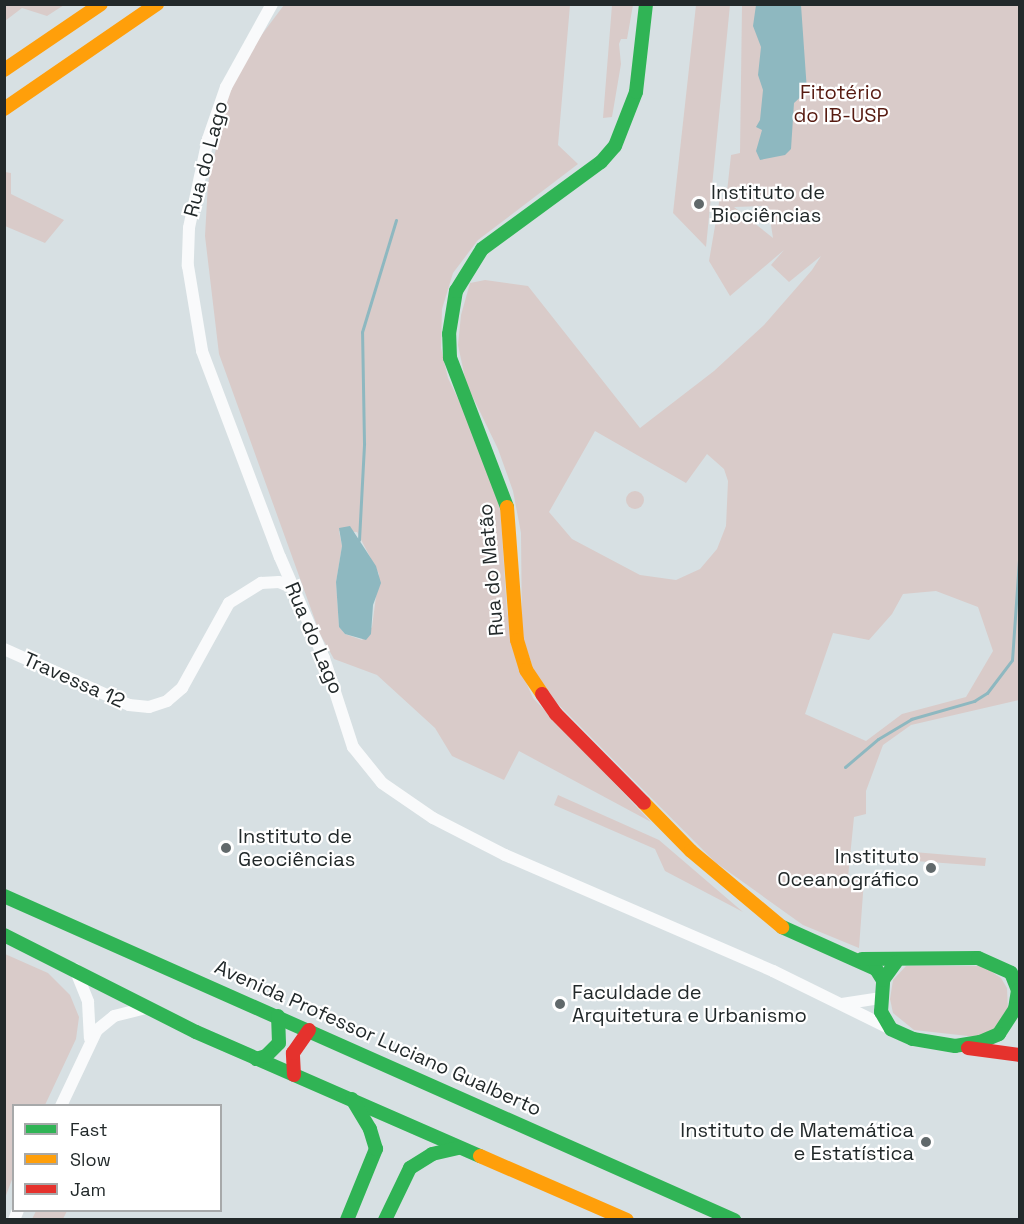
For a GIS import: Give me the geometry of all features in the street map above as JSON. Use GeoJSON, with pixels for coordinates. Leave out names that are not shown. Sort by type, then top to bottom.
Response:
{"type":"FeatureCollection","features":[{"type":"Feature","properties":{"kind":"street"},"geometry":{"type":"LineString","coordinates":[[4,70],[101,4]]}},
{"type":"Feature","properties":{"kind":"street"},"geometry":{"type":"LineString","coordinates":[[4,109],[157,4]]}},
{"type":"Feature","properties":{"kind":"street","name":"Rua do Lago"},"geometry":{"type":"LineString","coordinates":[[272,4],[226,87],[208,139],[189,228],[188,266],[202,351],[280,557],[324,658],[353,747],[382,783],[434,818],[505,855],[740,958],[891,1029]]}},
{"type":"Feature","properties":{"kind":"street","name":"Rua do Matão"},"geometry":{"type":"LineString","coordinates":[[646,4],[636,92],[615,146],[601,162],[482,249],[469,266],[456,291],[449,334],[450,358],[456,381],[502,486],[508,510],[516,640],[540,693],[667,828],[737,893],[789,932],[876,969],[883,980]]}},
{"type":"Feature","properties":{"kind":"street","name":"Travessa 12"},"geometry":{"type":"LineString","coordinates":[[4,649],[129,705],[158,705],[175,695],[188,681],[224,608],[261,583],[280,557]]}},
{"type":"Feature","properties":{"kind":"street"},"geometry":{"type":"LineString","coordinates":[[261,583],[279,582],[293,588]]}},
{"type":"Feature","properties":{"kind":"street","name":"Avenida Professor Luciano Gualberto"},"geometry":{"type":"LineString","coordinates":[[4,896],[734,1220]]}},
{"type":"Feature","properties":{"kind":"street"},"geometry":{"type":"LineString","coordinates":[[4,935],[75,968],[146,1008],[256,1059],[459,1148],[586,1199],[627,1220]]}},
{"type":"Feature","properties":{"kind":"street"},"geometry":{"type":"LineString","coordinates":[[956,1046],[999,1034],[1019,1001],[1011,973],[978,958],[936,956],[896,962],[883,980],[880,998],[881,1012],[891,1029],[913,1039],[956,1046],[1020,1055]]}},
{"type":"Feature","properties":{"kind":"street","name":"Rua do Matão"},"geometry":{"type":"LineString","coordinates":[[852,957],[896,962]]}},
{"type":"Feature","properties":{"kind":"street"},"geometry":{"type":"LineString","coordinates":[[75,968],[88,1002],[90,1038]]}},
{"type":"Feature","properties":{"kind":"street"},"geometry":{"type":"LineString","coordinates":[[842,1004],[880,998]]}},
{"type":"Feature","properties":{"kind":"street"},"geometry":{"type":"LineString","coordinates":[[62,1104],[90,1038],[114,1016],[146,1008]]}},
{"type":"Feature","properties":{"kind":"street"},"geometry":{"type":"LineString","coordinates":[[256,1059],[266,1056],[279,1043],[281,1025],[278,1016]]}},
{"type":"Feature","properties":{"kind":"street"},"geometry":{"type":"LineString","coordinates":[[294,1075],[293,1053],[309,1030]]}},
{"type":"Feature","properties":{"kind":"street"},"geometry":{"type":"LineString","coordinates":[[347,1220],[376,1149],[370,1129],[351,1099]]}},
{"type":"Feature","properties":{"kind":"street"},"geometry":{"type":"LineString","coordinates":[[385,1220],[411,1168],[432,1154],[459,1148]]}},
{"type":"Feature","properties":{"kind":"green space"},"geometry":{"type":"Polygon","coordinates":[[[5,4],[64,5],[47,16],[22,8],[5,21],[5,4]]]}},
{"type":"Feature","properties":{"kind":"green space"},"geometry":{"type":"Polygon","coordinates":[[[284,5],[570,5],[558,145],[578,164],[478,240],[453,273],[442,309],[441,348],[448,378],[490,465],[500,504],[507,612],[521,671],[533,698],[651,822],[519,751],[504,780],[452,756],[435,728],[377,675],[334,659],[320,634],[219,354],[205,236],[208,183],[230,89],[251,49],[284,5]],[[339,531],[342,546],[336,582],[339,627],[345,634],[362,640],[372,627],[379,574],[357,532],[339,531]]]}},
{"type":"Feature","properties":{"kind":"green space"},"geometry":{"type":"Polygon","coordinates":[[[612,5],[633,5],[627,39],[621,39],[619,44],[621,64],[612,117],[603,118],[612,5]]]}},
{"type":"Feature","properties":{"kind":"green space"},"geometry":{"type":"Polygon","coordinates":[[[696,5],[730,5],[706,247],[673,213],[696,5]]]}},
{"type":"Feature","properties":{"kind":"green space","name":"Fitotério do IB-USP"},"geometry":{"type":"Polygon","coordinates":[[[742,5],[1019,5],[1019,700],[911,725],[883,745],[866,791],[866,814],[854,817],[848,877],[864,880],[859,948],[803,925],[715,862],[549,695],[533,668],[522,635],[521,533],[513,491],[498,449],[466,383],[458,345],[461,315],[470,283],[485,280],[528,286],[640,428],[714,371],[764,325],[812,270],[821,256],[789,282],[771,265],[784,250],[730,296],[709,261],[720,197],[726,201],[731,155],[740,153],[742,5]],[[768,206],[734,207],[773,238],[768,206]],[[595,431],[549,512],[572,539],[640,575],[676,580],[700,569],[717,549],[726,526],[728,481],[724,469],[707,454],[686,483],[595,431]],[[936,591],[903,594],[892,614],[869,640],[833,633],[805,714],[866,741],[902,714],[966,697],[993,651],[978,607],[936,591]]]}},
{"type":"Feature","properties":{"kind":"green space"},"geometry":{"type":"Polygon","coordinates":[[[5,172],[11,173],[11,194],[64,220],[45,243],[5,226],[5,172]]]}},
{"type":"Feature","properties":{"kind":"green space"},"geometry":{"type":"Polygon","coordinates":[[[635,491],[641,494],[644,500],[641,506],[635,509],[629,506],[626,500],[629,494],[635,491]]]}},
{"type":"Feature","properties":{"kind":"green space"},"geometry":{"type":"Polygon","coordinates":[[[558,795],[659,840],[743,912],[665,871],[655,849],[554,805],[558,795]]]}},
{"type":"Feature","properties":{"kind":"green space"},"geometry":{"type":"Polygon","coordinates":[[[901,851],[986,858],[985,866],[901,860],[901,851]]]}},
{"type":"Feature","properties":{"kind":"green space"},"geometry":{"type":"Polygon","coordinates":[[[5,954],[48,973],[70,995],[79,1017],[76,1039],[45,1104],[12,1104],[12,1180],[5,1198],[5,954]]]}},
{"type":"Feature","properties":{"kind":"green space"},"geometry":{"type":"Polygon","coordinates":[[[906,966],[983,966],[1001,978],[1007,988],[1008,1010],[994,1030],[977,1037],[914,1030],[893,1013],[890,999],[893,980],[906,966]]]}},
{"type":"Feature","properties":{"kind":"green space"},"geometry":{"type":"Polygon","coordinates":[[[36,1212],[66,1212],[63,1219],[32,1219],[36,1212]]]}},
{"type":"Feature","properties":{"kind":"water"},"geometry":{"type":"Polygon","coordinates":[[[756,5],[801,5],[807,91],[794,103],[791,149],[785,155],[760,160],[756,151],[762,130],[756,127],[760,120],[763,90],[758,75],[761,47],[753,26],[756,5]]]}},
{"type":"Feature","properties":{"kind":"water"},"geometry":{"type":"Polygon","coordinates":[[[350,526],[376,566],[381,583],[373,605],[371,634],[366,640],[345,634],[339,627],[336,582],[342,546],[339,528],[350,526]]]}},
{"type":"Feature","properties":{"kind":"waterway"},"geometry":{"type":"LineString","coordinates":[[359,540],[364,443],[362,332],[396,220]]}},
{"type":"Feature","properties":{"kind":"waterway"},"geometry":{"type":"LineString","coordinates":[[845,767],[878,739],[911,719],[974,701],[987,693],[1012,660],[1020,545]]}},
{"type":"Feature","properties":{"kind":"traffic: fast"},"geometry":{"type":"LineString","coordinates":[[507,507],[450,358],[449,334],[456,291],[482,249],[601,162],[615,146],[636,92],[646,4]]}},
{"type":"Feature","properties":{"kind":"traffic: fast"},"geometry":{"type":"LineString","coordinates":[[4,896],[734,1220]]}},
{"type":"Feature","properties":{"kind":"traffic: fast"},"geometry":{"type":"LineString","coordinates":[[782,927],[876,969],[883,980]]}},
{"type":"Feature","properties":{"kind":"traffic: fast"},"geometry":{"type":"LineString","coordinates":[[4,935],[196,1032],[480,1156]]}},
{"type":"Feature","properties":{"kind":"traffic: fast"},"geometry":{"type":"LineString","coordinates":[[862,959],[978,958],[1011,973],[1018,990],[1015,1009],[999,1034],[980,1042],[955,1046],[913,1039],[891,1029],[881,1012],[883,980],[896,962]]}},
{"type":"Feature","properties":{"kind":"traffic: fast"},"geometry":{"type":"LineString","coordinates":[[256,1059],[266,1056],[279,1043],[278,1016]]}},
{"type":"Feature","properties":{"kind":"traffic: fast"},"geometry":{"type":"LineString","coordinates":[[347,1220],[376,1149],[370,1129],[352,1099]]}},
{"type":"Feature","properties":{"kind":"traffic: fast"},"geometry":{"type":"LineString","coordinates":[[385,1220],[410,1168],[432,1154],[459,1148]]}},
{"type":"Feature","properties":{"kind":"traffic: slow"},"geometry":{"type":"LineString","coordinates":[[4,70],[101,4]]}},
{"type":"Feature","properties":{"kind":"traffic: slow"},"geometry":{"type":"LineString","coordinates":[[4,109],[157,4]]}},
{"type":"Feature","properties":{"kind":"traffic: slow"},"geometry":{"type":"LineString","coordinates":[[507,507],[517,640],[526,670],[542,694]]}},
{"type":"Feature","properties":{"kind":"traffic: slow"},"geometry":{"type":"LineString","coordinates":[[644,803],[691,851],[782,927]]}},
{"type":"Feature","properties":{"kind":"traffic: slow"},"geometry":{"type":"LineString","coordinates":[[480,1156],[627,1220]]}},
{"type":"Feature","properties":{"kind":"traffic: jam"},"geometry":{"type":"LineString","coordinates":[[542,694],[556,714],[644,803]]}},
{"type":"Feature","properties":{"kind":"traffic: jam"},"geometry":{"type":"LineString","coordinates":[[294,1075],[293,1053],[309,1030]]}},
{"type":"Feature","properties":{"kind":"traffic: jam"},"geometry":{"type":"LineString","coordinates":[[968,1048],[1020,1055]]}},
{"type":"Feature","properties":{"kind":"place","name":"Instituto de Biociências"},"geometry":{"type":"Point","coordinates":[699,204]}},
{"type":"Feature","properties":{"kind":"place","name":"Instituto de Geociências"},"geometry":{"type":"Point","coordinates":[226,848]}},
{"type":"Feature","properties":{"kind":"place","name":"Instituto Oceanográfico"},"geometry":{"type":"Point","coordinates":[931,868]}},
{"type":"Feature","properties":{"kind":"place","name":"Faculdade de Arquitetura e Urbanismo"},"geometry":{"type":"Point","coordinates":[560,1004]}},
{"type":"Feature","properties":{"kind":"place","name":"Instituto de Matemática e Estatística"},"geometry":{"type":"Point","coordinates":[926,1142]}}]}
